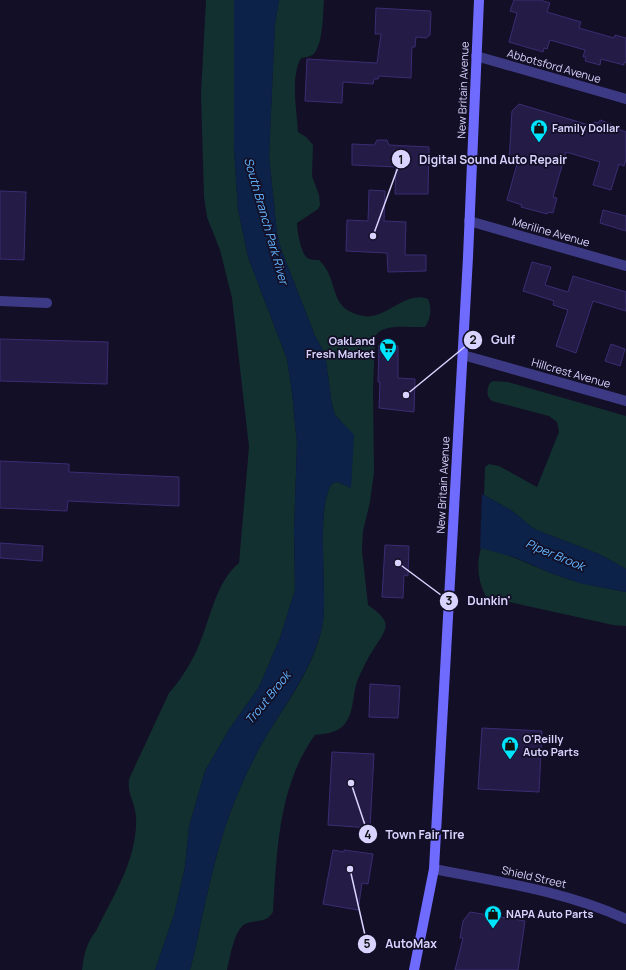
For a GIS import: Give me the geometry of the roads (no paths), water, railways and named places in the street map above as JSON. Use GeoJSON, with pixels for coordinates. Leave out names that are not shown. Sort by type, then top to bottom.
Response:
{"type":"FeatureCollection","features":[{"type":"Feature","properties":{"kind":"main road","name":"New Britain Avenue"},"geometry":{"type":"LineString","coordinates":[[414,970],[434,869],[463,355],[479,0]]}},
{"type":"Feature","properties":{"kind":"street","name":"Abbotsford Avenue"},"geometry":{"type":"LineString","coordinates":[[476,56],[626,99]]}},
{"type":"Feature","properties":{"kind":"street","name":"Meriline Avenue"},"geometry":{"type":"LineString","coordinates":[[469,221],[626,266]]}},
{"type":"Feature","properties":{"kind":"street"},"geometry":{"type":"LineString","coordinates":[[0,301],[47,303]]}},
{"type":"Feature","properties":{"kind":"street","name":"Hillcrest Avenue"},"geometry":{"type":"LineString","coordinates":[[463,355],[626,401]]}},
{"type":"Feature","properties":{"kind":"street","name":"Shield Street"},"geometry":{"type":"LineString","coordinates":[[434,869],[547,891],[600,907],[626,919]]}},
{"type":"Feature","properties":{"kind":"water"},"geometry":{"type":"Polygon","coordinates":[[[234,0],[279,0],[275,24],[269,156],[277,233],[281,249],[315,336],[325,354],[332,405],[335,415],[354,435],[351,488],[338,482],[333,483],[327,493],[324,509],[323,529],[324,614],[318,642],[308,666],[296,688],[259,750],[244,779],[230,812],[212,872],[190,970],[155,970],[174,915],[185,867],[189,827],[205,771],[230,728],[259,687],[280,638],[295,590],[294,530],[297,444],[292,392],[287,359],[248,257],[238,209],[234,149],[234,0]]]}},
{"type":"Feature","properties":{"kind":"water","name":"Piper Brook"},"geometry":{"type":"Polygon","coordinates":[[[482,494],[511,510],[534,529],[599,554],[626,569],[626,592],[579,583],[514,557],[480,548],[482,494]]]}},
{"type":"Feature","properties":{"kind":"place","name":"Family Dollar"},"geometry":{"type":"Point","coordinates":[539,143]}},
{"type":"Feature","properties":{"kind":"place","name":"Digital Sound Auto Repair"},"geometry":{"type":"Point","coordinates":[373,236]}},
{"type":"Feature","properties":{"kind":"place","name":"OakLand Fresh Market"},"geometry":{"type":"Point","coordinates":[388,362]}},
{"type":"Feature","properties":{"kind":"place","name":"Gulf"},"geometry":{"type":"Point","coordinates":[406,395]}},
{"type":"Feature","properties":{"kind":"place","name":"Dunkin'"},"geometry":{"type":"Point","coordinates":[398,563]}},
{"type":"Feature","properties":{"kind":"place","name":"O'Reilly Auto Parts"},"geometry":{"type":"Point","coordinates":[510,760]}},
{"type":"Feature","properties":{"kind":"place","name":"Town Fair Tire"},"geometry":{"type":"Point","coordinates":[351,783]}},
{"type":"Feature","properties":{"kind":"place","name":"AutoMax"},"geometry":{"type":"Point","coordinates":[350,869]}},
{"type":"Feature","properties":{"kind":"place","name":"NAPA Auto Parts"},"geometry":{"type":"Point","coordinates":[493,929]}},
{"type":"Feature","properties":{"kind":"water label","name":"South Branch Park River"},"geometry":{"type":"Point","coordinates":[266,221]}},
{"type":"Feature","properties":{"kind":"water label","name":"Trout Brook"},"geometry":{"type":"Point","coordinates":[268,698]}}]}
